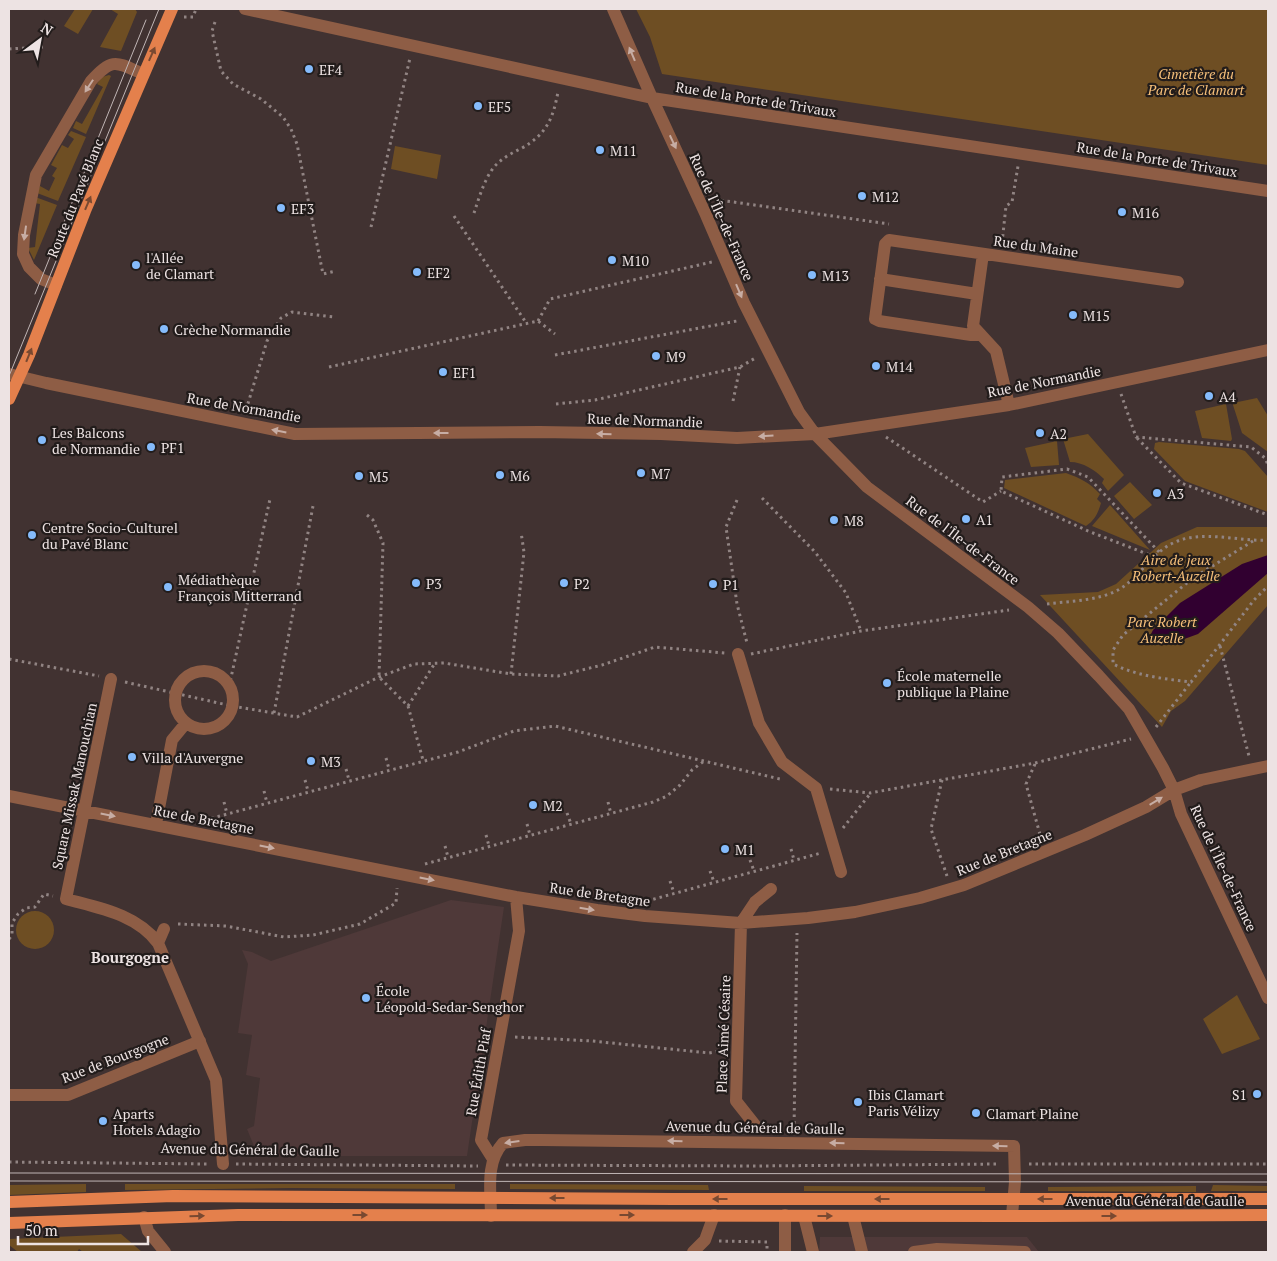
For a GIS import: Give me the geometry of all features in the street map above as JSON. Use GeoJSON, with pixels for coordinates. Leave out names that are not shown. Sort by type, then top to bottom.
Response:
{"type":"FeatureCollection","features":[{"type":"Feature","properties":{"kind":"main road","name":"Route du Pavé Blanc"},"geometry":{"type":"LineString","coordinates":[[9,399],[14,375],[56,285],[143,74],[172,9]]}},
{"type":"Feature","properties":{"kind":"main road","name":"Avenue du Général de Gaulle"},"geometry":{"type":"LineString","coordinates":[[9,1202],[174,1196],[1268,1199]]}},
{"type":"Feature","properties":{"kind":"main road","name":"Avenue du Général de Gaulle"},"geometry":{"type":"LineString","coordinates":[[9,1222],[238,1215],[854,1216],[1268,1214]]}},
{"type":"Feature","properties":{"kind":"street","name":"Rue de la Porte de Trivaux"},"geometry":{"type":"LineString","coordinates":[[245,9],[652,98],[1268,191]]}},
{"type":"Feature","properties":{"kind":"street","name":"Rue de l'Île-de-France"},"geometry":{"type":"LineString","coordinates":[[613,9],[751,318],[799,412],[815,434],[867,487],[1028,607],[1058,633],[1129,709],[1174,790],[1181,814],[1268,998]]}},
{"type":"Feature","properties":{"kind":"street"},"geometry":{"type":"LineString","coordinates":[[56,285],[41,279],[34,273],[23,254],[24,235],[36,175],[91,81],[101,71],[110,65],[120,63],[143,74]]}},
{"type":"Feature","properties":{"kind":"street"},"geometry":{"type":"LineString","coordinates":[[887,242],[880,280],[876,319],[878,321],[980,335]]}},
{"type":"Feature","properties":{"kind":"street","name":"Rue du Maine"},"geometry":{"type":"LineString","coordinates":[[887,242],[1000,256],[1178,282]]}},
{"type":"Feature","properties":{"kind":"street"},"geometry":{"type":"LineString","coordinates":[[984,254],[973,326],[996,351],[1009,405]]}},
{"type":"Feature","properties":{"kind":"street"},"geometry":{"type":"LineString","coordinates":[[880,280],[977,294]]}},
{"type":"Feature","properties":{"kind":"street","name":"Rue de Normandie"},"geometry":{"type":"LineString","coordinates":[[14,375],[295,434],[540,432],[660,434],[736,438],[815,434],[1009,405],[1268,350]]}},
{"type":"Feature","properties":{"kind":"street"},"geometry":{"type":"LineString","coordinates":[[744,654],[758,723],[782,762],[816,788],[841,872]]}},
{"type":"Feature","properties":{"kind":"street"},"geometry":{"type":"LineString","coordinates":[[202,671],[218,675],[229,687],[232,694],[232,706],[226,718],[213,727],[197,728],[186,723],[178,713],[175,705],[176,692],[181,682],[187,676],[202,671]]}},
{"type":"Feature","properties":{"kind":"street","name":"Square Missak Manouchian"},"geometry":{"type":"LineString","coordinates":[[66,899],[111,679]]}},
{"type":"Feature","properties":{"kind":"street"},"geometry":{"type":"LineString","coordinates":[[156,824],[172,740],[186,723]]}},
{"type":"Feature","properties":{"kind":"street","name":"Rue de Bretagne"},"geometry":{"type":"LineString","coordinates":[[9,796],[516,897],[645,916],[741,923],[855,912],[920,898],[951,889],[1085,835],[1137,811],[1174,790],[1201,780],[1268,766]]}},
{"type":"Feature","properties":{"kind":"street"},"geometry":{"type":"LineString","coordinates":[[741,923],[755,902],[771,889]]}},
{"type":"Feature","properties":{"kind":"street","name":"Rue Édith Piaf"},"geometry":{"type":"LineString","coordinates":[[492,1162],[481,1140],[519,931],[516,897]]}},
{"type":"Feature","properties":{"kind":"street"},"geometry":{"type":"LineString","coordinates":[[66,899],[121,914],[152,934],[158,943],[216,1080],[222,1164]]}},
{"type":"Feature","properties":{"kind":"street","name":"Place Aimé Césaire"},"geometry":{"type":"LineString","coordinates":[[741,923],[736,1100],[755,1125]]}},
{"type":"Feature","properties":{"kind":"street"},"geometry":{"type":"LineString","coordinates":[[158,943],[164,929]]}},
{"type":"Feature","properties":{"kind":"street","name":"Rue de Bourgogne"},"geometry":{"type":"LineString","coordinates":[[9,1095],[68,1095],[200,1041]]}},
{"type":"Feature","properties":{"kind":"street","name":"Avenue du Général de Gaulle"},"geometry":{"type":"LineString","coordinates":[[492,1162],[496,1151],[502,1144],[525,1140],[1014,1146],[1015,1164],[1012,1215]]}},
{"type":"Feature","properties":{"kind":"street"},"geometry":{"type":"LineString","coordinates":[[491,1216],[492,1162]]}},
{"type":"Feature","properties":{"kind":"street"},"geometry":{"type":"LineString","coordinates":[[693,1252],[705,1240],[714,1215]]}},
{"type":"Feature","properties":{"kind":"street"},"geometry":{"type":"LineString","coordinates":[[785,1216],[785,1252]]}},
{"type":"Feature","properties":{"kind":"street"},"geometry":{"type":"LineString","coordinates":[[804,1216],[812,1252]]}},
{"type":"Feature","properties":{"kind":"street"},"geometry":{"type":"LineString","coordinates":[[854,1216],[862,1252]]}},
{"type":"Feature","properties":{"kind":"street"},"geometry":{"type":"LineString","coordinates":[[144,1217],[148,1231],[165,1252]]}},
{"type":"Feature","properties":{"kind":"street"},"geometry":{"type":"LineString","coordinates":[[914,1252],[937,1249],[1025,1252]]}},
{"type":"Feature","properties":{"kind":"path"},"geometry":{"type":"LineString","coordinates":[[215,22],[212,31],[221,71],[233,84],[261,99],[283,117],[291,129],[297,144],[323,274],[336,271]]}},
{"type":"Feature","properties":{"kind":"path"},"geometry":{"type":"LineString","coordinates":[[371,227],[412,45]]}},
{"type":"Feature","properties":{"kind":"path"},"geometry":{"type":"LineString","coordinates":[[9,49],[43,47]]}},
{"type":"Feature","properties":{"kind":"path"},"geometry":{"type":"LineString","coordinates":[[474,213],[482,190],[494,168],[507,155],[532,142],[544,130],[554,113],[560,78]]}},
{"type":"Feature","properties":{"kind":"path"},"geometry":{"type":"LineString","coordinates":[[1000,256],[1006,206],[1012,202],[1020,154]]}},
{"type":"Feature","properties":{"kind":"path"},"geometry":{"type":"LineString","coordinates":[[703,207],[719,200],[891,224],[887,242]]}},
{"type":"Feature","properties":{"kind":"path"},"geometry":{"type":"LineString","coordinates":[[454,216],[527,324]]}},
{"type":"Feature","properties":{"kind":"path"},"geometry":{"type":"LineString","coordinates":[[538,322],[550,299],[725,259]]}},
{"type":"Feature","properties":{"kind":"path"},"geometry":{"type":"LineString","coordinates":[[243,423],[267,341],[281,318],[292,312],[334,318]]}},
{"type":"Feature","properties":{"kind":"path"},"geometry":{"type":"LineString","coordinates":[[555,355],[751,318]]}},
{"type":"Feature","properties":{"kind":"path"},"geometry":{"type":"LineString","coordinates":[[329,367],[538,322],[555,334]]}},
{"type":"Feature","properties":{"kind":"path"},"geometry":{"type":"LineString","coordinates":[[556,404],[595,400],[740,367],[768,350]]}},
{"type":"Feature","properties":{"kind":"path"},"geometry":{"type":"LineString","coordinates":[[733,401],[740,367]]}},
{"type":"Feature","properties":{"kind":"path"},"geometry":{"type":"LineString","coordinates":[[1117,382],[1136,438],[1181,483],[1268,515]]}},
{"type":"Feature","properties":{"kind":"path"},"geometry":{"type":"LineString","coordinates":[[870,426],[982,502],[1001,491]]}},
{"type":"Feature","properties":{"kind":"path"},"geometry":{"type":"LineString","coordinates":[[1136,438],[1252,447],[1265,458],[1268,465]]}},
{"type":"Feature","properties":{"kind":"path"},"geometry":{"type":"LineString","coordinates":[[1001,491],[1002,477],[1067,469],[1088,478],[1160,553]]}},
{"type":"Feature","properties":{"kind":"path"},"geometry":{"type":"LineString","coordinates":[[1001,491],[1088,531],[1155,557]]}},
{"type":"Feature","properties":{"kind":"path"},"geometry":{"type":"LineString","coordinates":[[762,498],[816,552],[846,593],[861,631]]}},
{"type":"Feature","properties":{"kind":"path"},"geometry":{"type":"LineString","coordinates":[[229,687],[270,499]]}},
{"type":"Feature","properties":{"kind":"path"},"geometry":{"type":"LineString","coordinates":[[737,500],[726,527],[744,654]]}},
{"type":"Feature","properties":{"kind":"path"},"geometry":{"type":"LineString","coordinates":[[274,713],[313,506]]}},
{"type":"Feature","properties":{"kind":"path"},"geometry":{"type":"LineString","coordinates":[[367,515],[373,520],[383,543],[379,677],[408,706],[423,760]]}},
{"type":"Feature","properties":{"kind":"path"},"geometry":{"type":"LineString","coordinates":[[511,674],[524,552],[521,532]]}},
{"type":"Feature","properties":{"kind":"path"},"geometry":{"type":"LineString","coordinates":[[9,658],[176,692],[232,706],[297,716],[379,677],[414,664],[444,663],[511,674],[558,676],[602,665],[656,647],[744,654],[861,631],[1091,598],[1119,589],[1173,543],[1192,538],[1211,537],[1253,541],[1268,540]]}},
{"type":"Feature","properties":{"kind":"path"},"geometry":{"type":"LineString","coordinates":[[1191,682],[1166,679],[1125,670],[1113,664],[1113,650],[1123,635],[1193,578],[1253,541]]}},
{"type":"Feature","properties":{"kind":"path"},"geometry":{"type":"LineString","coordinates":[[816,788],[870,793],[1035,763],[1145,737],[1220,646],[1254,600],[1268,586]]}},
{"type":"Feature","properties":{"kind":"path"},"geometry":{"type":"LineString","coordinates":[[1220,646],[1252,770]]}},
{"type":"Feature","properties":{"kind":"path"},"geometry":{"type":"LineString","coordinates":[[408,706],[435,663]]}},
{"type":"Feature","properties":{"kind":"path"},"geometry":{"type":"LineString","coordinates":[[198,822],[389,769],[458,752],[514,731],[555,726],[788,781]]}},
{"type":"Feature","properties":{"kind":"path"},"geometry":{"type":"LineString","coordinates":[[386,758],[389,769]]}},
{"type":"Feature","properties":{"kind":"path"},"geometry":{"type":"LineString","coordinates":[[415,876],[418,866],[653,802],[667,796],[680,785],[692,770],[704,761]]}},
{"type":"Feature","properties":{"kind":"path"},"geometry":{"type":"LineString","coordinates":[[1035,763],[1026,784],[1045,851]]}},
{"type":"Feature","properties":{"kind":"path"},"geometry":{"type":"LineString","coordinates":[[346,769],[349,780]]}},
{"type":"Feature","properties":{"kind":"path"},"geometry":{"type":"LineString","coordinates":[[305,780],[308,791]]}},
{"type":"Feature","properties":{"kind":"path"},"geometry":{"type":"LineString","coordinates":[[942,780],[931,828],[951,889]]}},
{"type":"Feature","properties":{"kind":"path"},"geometry":{"type":"LineString","coordinates":[[264,791],[267,803]]}},
{"type":"Feature","properties":{"kind":"path"},"geometry":{"type":"LineString","coordinates":[[645,916],[646,901],[835,849],[841,831],[870,793]]}},
{"type":"Feature","properties":{"kind":"path"},"geometry":{"type":"LineString","coordinates":[[224,802],[227,814]]}},
{"type":"Feature","properties":{"kind":"path"},"geometry":{"type":"LineString","coordinates":[[608,802],[612,814]]}},
{"type":"Feature","properties":{"kind":"path"},"geometry":{"type":"LineString","coordinates":[[1027,807],[1032,806]]}},
{"type":"Feature","properties":{"kind":"path"},"geometry":{"type":"LineString","coordinates":[[568,813],[571,824]]}},
{"type":"Feature","properties":{"kind":"path"},"geometry":{"type":"LineString","coordinates":[[527,824],[530,835]]}},
{"type":"Feature","properties":{"kind":"path"},"geometry":{"type":"LineString","coordinates":[[486,835],[489,846]]}},
{"type":"Feature","properties":{"kind":"path"},"geometry":{"type":"LineString","coordinates":[[445,846],[448,858]]}},
{"type":"Feature","properties":{"kind":"path"},"geometry":{"type":"LineString","coordinates":[[931,850],[938,848]]}},
{"type":"Feature","properties":{"kind":"path"},"geometry":{"type":"LineString","coordinates":[[791,849],[794,860]]}},
{"type":"Feature","properties":{"kind":"path"},"geometry":{"type":"LineString","coordinates":[[750,860],[754,872]]}},
{"type":"Feature","properties":{"kind":"path"},"geometry":{"type":"LineString","coordinates":[[710,871],[714,882]]}},
{"type":"Feature","properties":{"kind":"path"},"geometry":{"type":"LineString","coordinates":[[164,929],[177,924],[226,926],[284,938],[313,935],[360,924],[396,903],[398,873]]}},
{"type":"Feature","properties":{"kind":"path"},"geometry":{"type":"LineString","coordinates":[[670,881],[674,894]]}},
{"type":"Feature","properties":{"kind":"path"},"geometry":{"type":"LineString","coordinates":[[9,939],[12,935],[12,923],[20,911],[35,907],[44,894],[66,899]]}},
{"type":"Feature","properties":{"kind":"path"},"geometry":{"type":"LineString","coordinates":[[794,1143],[797,919]]}},
{"type":"Feature","properties":{"kind":"path"},"geometry":{"type":"LineString","coordinates":[[500,1036],[592,1040],[709,1053],[738,1048]]}},
{"type":"Feature","properties":{"kind":"path","name":"Avenue du Général de Gaulle"},"geometry":{"type":"LineString","coordinates":[[9,1162],[222,1164],[492,1162],[764,1166],[1268,1164]]}},
{"type":"Feature","properties":{"kind":"path"},"geometry":{"type":"LineString","coordinates":[[715,1241],[767,1242],[767,1252]]}},
{"type":"Feature","properties":{"kind":"shaded area"},"geometry":{"type":"Polygon","coordinates":[[[1268,555],[1268,573],[1198,634],[1176,642],[1156,639],[1151,634],[1180,603],[1242,564],[1268,555]]]}},
{"type":"Feature","properties":{"kind":"shaded area","name":"École Léopold-Sedar-Senghor"},"geometry":{"type":"Polygon","coordinates":[[[451,900],[504,907],[467,1156],[258,1156],[247,1129],[254,1126],[260,1078],[246,1075],[252,1035],[238,1033],[248,964],[242,950],[252,952],[271,961],[451,900]]]}},
{"type":"Feature","properties":{"kind":"shaded area"},"geometry":{"type":"Polygon","coordinates":[[[820,1237],[1027,1237],[1039,1252],[819,1252],[820,1237]]]}},
{"type":"Feature","properties":{"kind":"green space"},"geometry":{"type":"Polygon","coordinates":[[[75,9],[93,9],[78,34],[64,26],[75,9]]]}},
{"type":"Feature","properties":{"kind":"green space"},"geometry":{"type":"Polygon","coordinates":[[[110,9],[135,9],[137,12],[121,51],[100,47],[118,14],[110,9]]]}},
{"type":"Feature","properties":{"kind":"green space","name":"Cimetière du Parc de Clamart"},"geometry":{"type":"Polygon","coordinates":[[[636,9],[1268,9],[1268,165],[662,74],[650,37],[636,9]]]}},
{"type":"Feature","properties":{"kind":"green space"},"geometry":{"type":"Polygon","coordinates":[[[111,76],[86,134],[73,128],[76,121],[82,124],[103,87],[97,84],[102,77],[111,76]]]}},
{"type":"Feature","properties":{"kind":"green space"},"geometry":{"type":"Polygon","coordinates":[[[71,131],[86,137],[58,201],[37,193],[40,186],[49,191],[55,178],[52,176],[57,168],[51,165],[62,145],[68,148],[74,139],[68,135],[71,131]]]}},
{"type":"Feature","properties":{"kind":"green space"},"geometry":{"type":"Polygon","coordinates":[[[395,146],[441,155],[437,179],[391,169],[395,146]]]}},
{"type":"Feature","properties":{"kind":"green space"},"geometry":{"type":"Polygon","coordinates":[[[36,198],[57,205],[34,260],[28,248],[35,247],[40,204],[34,203],[36,198]]]}},
{"type":"Feature","properties":{"kind":"green space"},"geometry":{"type":"Polygon","coordinates":[[[1257,398],[1268,416],[1268,452],[1242,433],[1233,405],[1233,403],[1257,398]]]}},
{"type":"Feature","properties":{"kind":"green space"},"geometry":{"type":"Polygon","coordinates":[[[1226,404],[1231,441],[1202,438],[1195,411],[1226,404]]]}},
{"type":"Feature","properties":{"kind":"green space"},"geometry":{"type":"Polygon","coordinates":[[[1088,434],[1124,475],[1108,491],[1102,483],[1104,479],[1097,473],[1084,465],[1070,462],[1063,439],[1088,434]]]}},
{"type":"Feature","properties":{"kind":"green space"},"geometry":{"type":"Polygon","coordinates":[[[1057,441],[1059,465],[1031,467],[1025,448],[1057,441]]]}},
{"type":"Feature","properties":{"kind":"green space"},"geometry":{"type":"Polygon","coordinates":[[[1155,443],[1245,451],[1268,477],[1268,512],[1185,481],[1154,449],[1155,443]]]}},
{"type":"Feature","properties":{"kind":"green space"},"geometry":{"type":"Polygon","coordinates":[[[1066,473],[1084,481],[1100,494],[1097,499],[1101,503],[1097,513],[1086,526],[1004,488],[1005,480],[1066,473]]]}},
{"type":"Feature","properties":{"kind":"green space"},"geometry":{"type":"Polygon","coordinates":[[[1130,482],[1152,505],[1134,519],[1114,496],[1130,482]]]}},
{"type":"Feature","properties":{"kind":"green space"},"geometry":{"type":"Polygon","coordinates":[[[1110,505],[1150,550],[1092,526],[1110,505]]]}},
{"type":"Feature","properties":{"kind":"green space","name":"Parc Robert Auzelle"},"geometry":{"type":"Polygon","coordinates":[[[1197,527],[1268,527],[1268,605],[1185,701],[1171,711],[1162,727],[1040,595],[1098,592],[1116,584],[1161,543],[1197,527]]]}},
{"type":"Feature","properties":{"kind":"green space"},"geometry":{"type":"Polygon","coordinates":[[[35,911],[49,916],[54,930],[49,944],[35,949],[21,944],[16,930],[21,916],[35,911]]]}},
{"type":"Feature","properties":{"kind":"green space"},"geometry":{"type":"Polygon","coordinates":[[[1237,995],[1260,1039],[1222,1054],[1203,1019],[1237,995]]]}},
{"type":"Feature","properties":{"kind":"green space"},"geometry":{"type":"Polygon","coordinates":[[[86,1184],[86,1192],[9,1195],[9,1185],[86,1184]]]}},
{"type":"Feature","properties":{"kind":"green space"},"geometry":{"type":"Polygon","coordinates":[[[125,1184],[455,1184],[455,1189],[125,1190],[125,1184]]]}},
{"type":"Feature","properties":{"kind":"green space"},"geometry":{"type":"Polygon","coordinates":[[[510,1184],[708,1185],[709,1190],[510,1189],[510,1184]]]}},
{"type":"Feature","properties":{"kind":"green space"},"geometry":{"type":"Polygon","coordinates":[[[1213,1185],[1268,1186],[1268,1191],[1211,1191],[1213,1185]]]}},
{"type":"Feature","properties":{"kind":"green space"},"geometry":{"type":"Polygon","coordinates":[[[804,1186],[985,1187],[985,1191],[804,1191],[804,1186]]]}},
{"type":"Feature","properties":{"kind":"green space"},"geometry":{"type":"Polygon","coordinates":[[[1196,1186],[1196,1192],[1048,1191],[1048,1187],[1196,1186]]]}},
{"type":"Feature","properties":{"kind":"green space"},"geometry":{"type":"Polygon","coordinates":[[[121,1234],[142,1252],[83,1252],[79,1249],[77,1252],[18,1252],[9,1245],[9,1239],[121,1234]]]}},
{"type":"Feature","properties":{"kind":"tram line"},"geometry":{"type":"LineString","coordinates":[[9,376],[159,9]]}},
{"type":"Feature","properties":{"kind":"tram line"},"geometry":{"type":"LineString","coordinates":[[35,294],[146,20]]}},
{"type":"Feature","properties":{"kind":"tram line"},"geometry":{"type":"LineString","coordinates":[[9,1173],[1268,1174]]}},
{"type":"Feature","properties":{"kind":"tram line"},"geometry":{"type":"LineString","coordinates":[[9,1181],[1268,1182]]}},
{"type":"Feature","properties":{"kind":"place","name":"EF4"},"geometry":{"type":"Point","coordinates":[309,69]}},
{"type":"Feature","properties":{"kind":"place","name":"EF5"},"geometry":{"type":"Point","coordinates":[478,106]}},
{"type":"Feature","properties":{"kind":"place","name":"M11"},"geometry":{"type":"Point","coordinates":[600,150]}},
{"type":"Feature","properties":{"kind":"place","name":"M12"},"geometry":{"type":"Point","coordinates":[862,196]}},
{"type":"Feature","properties":{"kind":"place","name":"EF3"},"geometry":{"type":"Point","coordinates":[281,208]}},
{"type":"Feature","properties":{"kind":"place","name":"M16"},"geometry":{"type":"Point","coordinates":[1122,212]}},
{"type":"Feature","properties":{"kind":"place","name":"M10"},"geometry":{"type":"Point","coordinates":[612,260]}},
{"type":"Feature","properties":{"kind":"place","name":"l'Allée de Clamart"},"geometry":{"type":"Point","coordinates":[136,265]}},
{"type":"Feature","properties":{"kind":"place","name":"EF2"},"geometry":{"type":"Point","coordinates":[417,272]}},
{"type":"Feature","properties":{"kind":"place","name":"M13"},"geometry":{"type":"Point","coordinates":[812,275]}},
{"type":"Feature","properties":{"kind":"place","name":"M15"},"geometry":{"type":"Point","coordinates":[1073,315]}},
{"type":"Feature","properties":{"kind":"place","name":"Crèche Normandie"},"geometry":{"type":"Point","coordinates":[164,329]}},
{"type":"Feature","properties":{"kind":"place","name":"M9"},"geometry":{"type":"Point","coordinates":[656,356]}},
{"type":"Feature","properties":{"kind":"place","name":"M14"},"geometry":{"type":"Point","coordinates":[876,366]}},
{"type":"Feature","properties":{"kind":"place","name":"EF1"},"geometry":{"type":"Point","coordinates":[443,372]}},
{"type":"Feature","properties":{"kind":"place","name":"A4"},"geometry":{"type":"Point","coordinates":[1209,396]}},
{"type":"Feature","properties":{"kind":"place","name":"A2"},"geometry":{"type":"Point","coordinates":[1040,433]}},
{"type":"Feature","properties":{"kind":"place","name":"Les Balcons de Normandie"},"geometry":{"type":"Point","coordinates":[42,440]}},
{"type":"Feature","properties":{"kind":"place","name":"PF1"},"geometry":{"type":"Point","coordinates":[151,447]}},
{"type":"Feature","properties":{"kind":"place","name":"M7"},"geometry":{"type":"Point","coordinates":[641,473]}},
{"type":"Feature","properties":{"kind":"place","name":"M6"},"geometry":{"type":"Point","coordinates":[500,475]}},
{"type":"Feature","properties":{"kind":"place","name":"M5"},"geometry":{"type":"Point","coordinates":[359,476]}},
{"type":"Feature","properties":{"kind":"place","name":"A3"},"geometry":{"type":"Point","coordinates":[1157,493]}},
{"type":"Feature","properties":{"kind":"place","name":"A1"},"geometry":{"type":"Point","coordinates":[966,519]}},
{"type":"Feature","properties":{"kind":"place","name":"M8"},"geometry":{"type":"Point","coordinates":[834,520]}},
{"type":"Feature","properties":{"kind":"place","name":"Centre Socio-Culturel du Pavé Blanc"},"geometry":{"type":"Point","coordinates":[32,535]}},
{"type":"Feature","properties":{"kind":"place","name":"P3"},"geometry":{"type":"Point","coordinates":[416,583]}},
{"type":"Feature","properties":{"kind":"place","name":"P2"},"geometry":{"type":"Point","coordinates":[564,583]}},
{"type":"Feature","properties":{"kind":"place","name":"P1"},"geometry":{"type":"Point","coordinates":[713,584]}},
{"type":"Feature","properties":{"kind":"place","name":"Médiathèque François Mitterrand"},"geometry":{"type":"Point","coordinates":[168,587]}},
{"type":"Feature","properties":{"kind":"place","name":"École maternelle publique la Plaine"},"geometry":{"type":"Point","coordinates":[887,683]}},
{"type":"Feature","properties":{"kind":"place","name":"Villa d'Auvergne"},"geometry":{"type":"Point","coordinates":[132,757]}},
{"type":"Feature","properties":{"kind":"place","name":"M3"},"geometry":{"type":"Point","coordinates":[311,761]}},
{"type":"Feature","properties":{"kind":"place","name":"M2"},"geometry":{"type":"Point","coordinates":[533,805]}},
{"type":"Feature","properties":{"kind":"place","name":"M1"},"geometry":{"type":"Point","coordinates":[725,849]}},
{"type":"Feature","properties":{"kind":"place","name":"École Léopold-Sedar-Senghor"},"geometry":{"type":"Point","coordinates":[366,998]}},
{"type":"Feature","properties":{"kind":"place","name":"S1"},"geometry":{"type":"Point","coordinates":[1257,1094]}},
{"type":"Feature","properties":{"kind":"place","name":"Ibis Clamart Paris Vélizy"},"geometry":{"type":"Point","coordinates":[858,1102]}},
{"type":"Feature","properties":{"kind":"place","name":"Clamart Plaine"},"geometry":{"type":"Point","coordinates":[976,1113]}},
{"type":"Feature","properties":{"kind":"place","name":"Aparts Hotels Adagio"},"geometry":{"type":"Point","coordinates":[103,1121]}},
{"type":"Feature","properties":{"kind":"district","name":"Bourgogne"},"geometry":{"type":"Point","coordinates":[130,957]}},
{"type":"Feature","properties":{"kind":"park label","name":"Aire de jeux Robert-Auzelle"},"geometry":{"type":"Point","coordinates":[1176,568]}}]}
